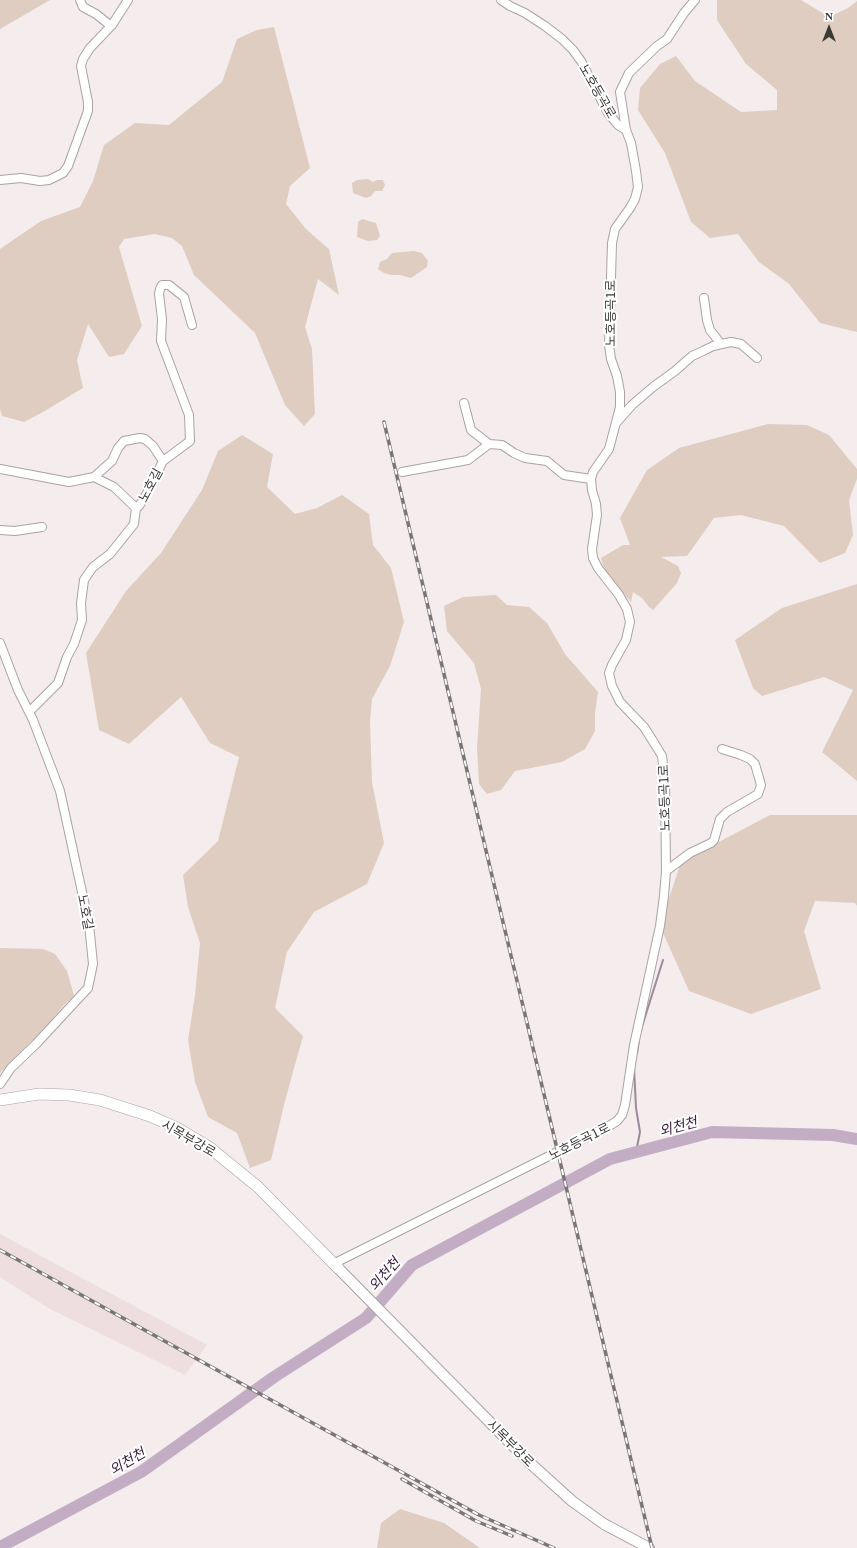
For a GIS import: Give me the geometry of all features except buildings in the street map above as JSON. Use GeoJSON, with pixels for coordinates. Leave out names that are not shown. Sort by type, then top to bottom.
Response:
{"type":"FeatureCollection","features":[{"type":"Feature","properties":{"kind":"main road","name":"시목부강로"},"geometry":{"type":"LineString","coordinates":[[0,1100],[39,1094],[69,1095],[100,1100],[150,1116],[177,1128],[209,1147],[258,1187],[335,1266]]}},
{"type":"Feature","properties":{"kind":"street"},"geometry":{"type":"LineString","coordinates":[[80,0],[83,7],[111,26]]}},
{"type":"Feature","properties":{"kind":"street"},"geometry":{"type":"LineString","coordinates":[[0,180],[21,178],[40,181],[49,180],[57,177],[65,170],[88,111],[88,102],[81,66],[83,59],[90,48],[111,26],[128,0]]}},
{"type":"Feature","properties":{"kind":"street","name":"노호등곡로"},"geometry":{"type":"LineString","coordinates":[[501,0],[545,26],[573,50],[582,61],[608,113],[618,125],[626,130]]}},
{"type":"Feature","properties":{"kind":"street","name":"노호등곡로"},"geometry":{"type":"LineString","coordinates":[[626,130],[620,92],[623,83],[629,73],[639,62],[667,39],[684,13],[695,0]]}},
{"type":"Feature","properties":{"kind":"street","name":"노호등곡1로"},"geometry":{"type":"LineString","coordinates":[[335,1266],[609,1126],[617,1121],[622,1115],[625,1105],[638,1022],[660,926],[666,870],[665,780],[662,756],[644,727],[620,702],[612,686],[609,673],[626,640],[630,622],[627,609],[619,595],[598,568],[593,558],[592,549],[596,504],[592,490],[592,472],[610,449],[620,406],[620,392],[609,345],[612,243],[616,229],[632,204],[638,187],[631,143],[626,130]]}},
{"type":"Feature","properties":{"kind":"street"},"geometry":{"type":"LineString","coordinates":[[163,461],[190,441],[188,415],[161,341],[162,319],[159,294],[162,284],[169,285],[184,297],[192,325]]}},
{"type":"Feature","properties":{"kind":"street"},"geometry":{"type":"LineString","coordinates":[[704,298],[710,330],[721,344]]}},
{"type":"Feature","properties":{"kind":"street"},"geometry":{"type":"LineString","coordinates":[[617,423],[632,405],[692,356],[713,346],[731,342],[741,344],[757,358]]}},
{"type":"Feature","properties":{"kind":"street"},"geometry":{"type":"LineString","coordinates":[[464,403],[471,430],[490,444],[502,445],[525,458],[547,461],[564,475],[591,479]]}},
{"type":"Feature","properties":{"kind":"street","name":"노호길"},"geometry":{"type":"LineString","coordinates":[[0,470],[69,482],[94,477],[112,462],[118,448],[124,441],[134,439],[145,439],[153,446],[163,461],[147,493],[139,506],[136,508],[134,524],[110,554],[93,567],[84,580],[81,603],[82,620],[58,683],[29,712]]}},
{"type":"Feature","properties":{"kind":"street"},"geometry":{"type":"LineString","coordinates":[[402,472],[468,460],[490,444]]}},
{"type":"Feature","properties":{"kind":"street"},"geometry":{"type":"LineString","coordinates":[[94,477],[114,487],[136,508]]}},
{"type":"Feature","properties":{"kind":"street"},"geometry":{"type":"LineString","coordinates":[[0,530],[16,531],[42,527]]}},
{"type":"Feature","properties":{"kind":"street","name":"노호길"},"geometry":{"type":"LineString","coordinates":[[0,643],[18,690],[29,712],[52,768],[67,820],[89,924],[93,964],[88,988],[36,1044],[11,1068],[0,1084]]}},
{"type":"Feature","properties":{"kind":"street"},"geometry":{"type":"LineString","coordinates":[[666,870],[690,853],[711,843],[714,840],[720,819],[727,812],[758,794],[761,785],[755,764],[750,759],[722,749]]}},
{"type":"Feature","properties":{"kind":"street","name":"시목부강로"},"geometry":{"type":"LineString","coordinates":[[335,1266],[525,1458],[572,1501],[604,1524],[649,1548]]}},
{"type":"Feature","properties":{"kind":"shaded area"},"geometry":{"type":"Polygon","coordinates":[[[0,0],[50,0],[0,29],[0,0]]]}},
{"type":"Feature","properties":{"kind":"shaded area"},"geometry":{"type":"Polygon","coordinates":[[[717,0],[801,0],[829,17],[848,8],[857,1],[857,332],[820,323],[789,284],[759,262],[738,234],[710,238],[691,222],[665,153],[638,110],[640,88],[660,64],[676,56],[695,81],[741,112],[777,110],[777,90],[746,64],[717,20],[717,0]]]}},
{"type":"Feature","properties":{"kind":"shaded area"},"geometry":{"type":"Polygon","coordinates":[[[274,27],[310,168],[290,186],[286,204],[306,229],[329,249],[339,295],[318,279],[305,327],[312,349],[315,414],[304,426],[285,405],[255,333],[194,275],[182,246],[172,238],[155,234],[124,239],[119,247],[142,326],[124,354],[109,357],[88,324],[77,360],[83,388],[24,422],[2,416],[0,409],[0,249],[41,221],[80,207],[93,181],[104,145],[135,123],[169,125],[222,82],[237,39],[257,30],[274,27]]]}},
{"type":"Feature","properties":{"kind":"shaded area"},"geometry":{"type":"Polygon","coordinates":[[[368,179],[373,182],[383,180],[385,185],[382,191],[375,191],[371,196],[366,198],[353,193],[352,183],[357,180],[368,179]]]}},
{"type":"Feature","properties":{"kind":"shaded area"},"geometry":{"type":"Polygon","coordinates":[[[362,219],[376,223],[380,236],[377,240],[368,241],[357,237],[358,222],[362,219]]]}},
{"type":"Feature","properties":{"kind":"shaded area"},"geometry":{"type":"Polygon","coordinates":[[[414,251],[422,253],[428,261],[427,267],[411,278],[400,275],[391,275],[378,269],[380,262],[387,259],[392,253],[414,251]]]}},
{"type":"Feature","properties":{"kind":"shaded area"},"geometry":{"type":"Polygon","coordinates":[[[768,424],[807,425],[829,435],[857,469],[857,479],[849,500],[853,535],[845,553],[820,563],[784,526],[741,515],[714,518],[687,556],[661,557],[678,566],[681,573],[677,583],[653,610],[642,598],[633,592],[631,602],[605,572],[601,558],[623,545],[630,545],[620,518],[647,470],[679,448],[768,424]]]}},
{"type":"Feature","properties":{"kind":"shaded area"},"geometry":{"type":"Polygon","coordinates":[[[242,435],[273,454],[267,487],[295,514],[317,508],[342,495],[369,514],[373,545],[391,568],[404,622],[390,666],[372,699],[370,722],[372,782],[384,843],[367,884],[314,912],[287,952],[275,1008],[303,1036],[271,1160],[250,1168],[237,1133],[208,1117],[195,1082],[188,1040],[195,995],[200,943],[188,907],[183,875],[218,841],[239,757],[210,743],[181,697],[129,744],[99,730],[86,653],[126,591],[161,553],[202,490],[218,451],[242,435]]]}},
{"type":"Feature","properties":{"kind":"shaded area"},"geometry":{"type":"Polygon","coordinates":[[[857,584],[857,781],[822,752],[853,690],[824,677],[762,696],[753,688],[735,640],[782,608],[857,584]]]}},
{"type":"Feature","properties":{"kind":"shaded area"},"geometry":{"type":"Polygon","coordinates":[[[496,595],[507,605],[529,607],[547,623],[565,654],[598,692],[595,713],[595,731],[585,749],[562,762],[515,771],[501,790],[487,794],[479,784],[477,748],[481,689],[474,663],[447,631],[444,606],[463,597],[496,595]]]}},
{"type":"Feature","properties":{"kind":"shaded area"},"geometry":{"type":"Polygon","coordinates":[[[770,815],[857,815],[857,906],[855,903],[815,901],[804,931],[821,989],[751,1014],[689,991],[660,926],[681,862],[770,815]]]}},
{"type":"Feature","properties":{"kind":"shaded area"},"geometry":{"type":"Polygon","coordinates":[[[0,948],[43,949],[55,954],[67,971],[74,996],[64,1005],[45,1028],[0,1073],[0,948]]]}},
{"type":"Feature","properties":{"kind":"shaded area"},"geometry":{"type":"Polygon","coordinates":[[[0,1234],[207,1345],[185,1375],[50,1309],[0,1277],[0,1234]]]}},
{"type":"Feature","properties":{"kind":"shaded area"},"geometry":{"type":"Polygon","coordinates":[[[400,1509],[444,1523],[480,1548],[377,1548],[381,1523],[400,1509]]]}},
{"type":"Feature","properties":{"kind":"waterway"},"geometry":{"type":"LineString","coordinates":[[640,1033],[663,960]]}},
{"type":"Feature","properties":{"kind":"waterway"},"geometry":{"type":"LineString","coordinates":[[637,1053],[639,1040]]}},
{"type":"Feature","properties":{"kind":"waterway"},"geometry":{"type":"LineString","coordinates":[[634,1067],[636,1108],[640,1132],[636,1152]]}},
{"type":"Feature","properties":{"kind":"waterway","name":"외천천"},"geometry":{"type":"LineString","coordinates":[[0,1547],[141,1472],[274,1377],[366,1318],[412,1265],[610,1159],[712,1132],[833,1135],[857,1139]]}},
{"type":"Feature","properties":{"kind":"railway"},"geometry":{"type":"LineString","coordinates":[[384,422],[652,1548]]}},
{"type":"Feature","properties":{"kind":"railway"},"geometry":{"type":"LineString","coordinates":[[0,1250],[479,1515],[554,1548]]}},
{"type":"Feature","properties":{"kind":"railway"},"geometry":{"type":"LineString","coordinates":[[402,1479],[476,1521],[512,1536]]}}]}
